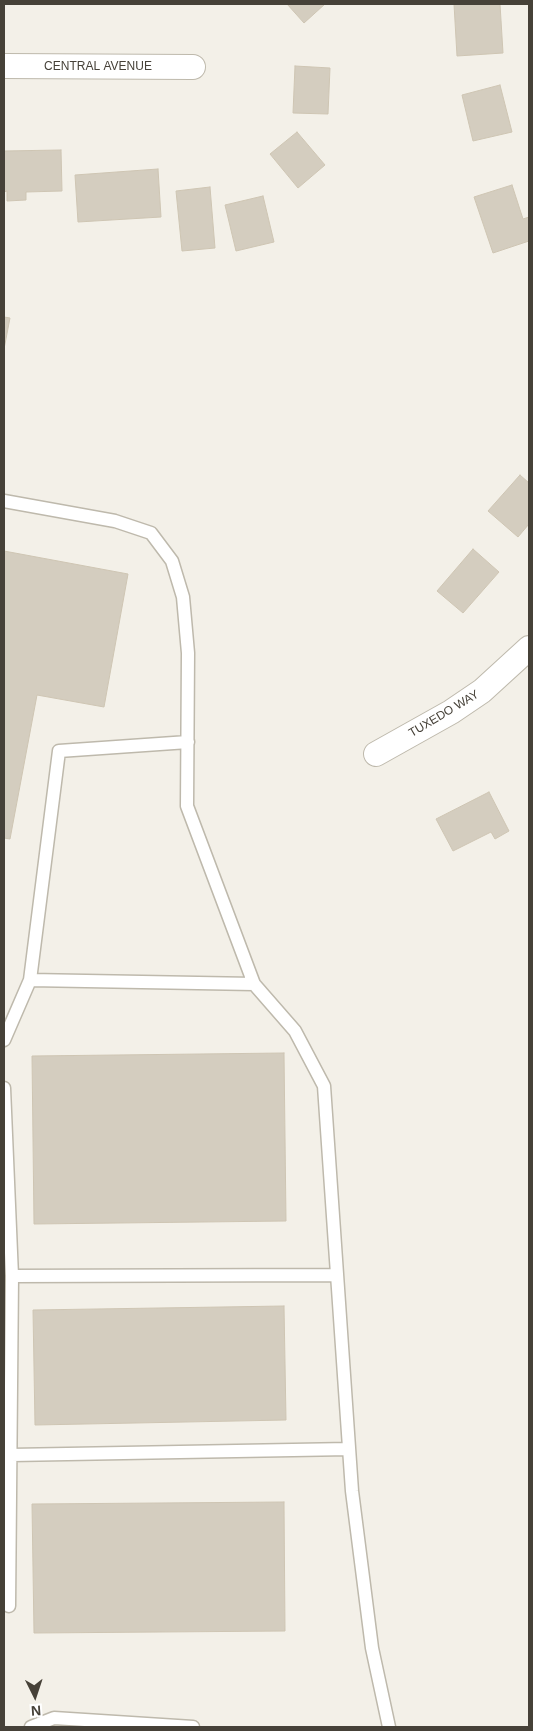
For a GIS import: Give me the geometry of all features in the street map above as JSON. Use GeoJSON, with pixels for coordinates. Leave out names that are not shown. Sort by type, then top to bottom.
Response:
{"type":"FeatureCollection","features":[{"type":"Feature","properties":{"kind":"street","name":"CENTRAL AVENUE"},"geometry":{"type":"LineString","coordinates":[[4,66],[193,67]]}},
{"type":"Feature","properties":{"kind":"street","name":"TUXEDO WAY"},"geometry":{"type":"LineString","coordinates":[[376,754],[451,712],[482,691],[529,648]]}},
{"type":"Feature","properties":{"kind":"lane"},"geometry":{"type":"LineString","coordinates":[[4,501],[115,521],[151,533],[172,561],[184,596],[188,652],[187,806],[254,984],[295,1031],[324,1086],[352,1491],[372,1648],[389,1727]]}},
{"type":"Feature","properties":{"kind":"lane"},"geometry":{"type":"LineString","coordinates":[[4,1040],[30,980],[60,751],[188,742]]}},
{"type":"Feature","properties":{"kind":"lane"},"geometry":{"type":"LineString","coordinates":[[30,980],[254,984]]}},
{"type":"Feature","properties":{"kind":"lane"},"geometry":{"type":"LineString","coordinates":[[4,1088],[12,1276],[9,1606]]}},
{"type":"Feature","properties":{"kind":"lane"},"geometry":{"type":"LineString","coordinates":[[12,1276],[337,1275]]}},
{"type":"Feature","properties":{"kind":"lane"},"geometry":{"type":"LineString","coordinates":[[11,1455],[349,1449]]}},
{"type":"Feature","properties":{"kind":"lane"},"geometry":{"type":"LineString","coordinates":[[31,1727],[54,1718],[194,1727]]}},
{"type":"Feature","properties":{"kind":"building"},"geometry":{"type":"Polygon","coordinates":[[[287,4],[325,4],[304,23],[287,4]]]}},
{"type":"Feature","properties":{"kind":"building"},"geometry":{"type":"Polygon","coordinates":[[[454,4],[500,4],[503,53],[457,56],[454,4]]]}},
{"type":"Feature","properties":{"kind":"building"},"geometry":{"type":"Polygon","coordinates":[[[295,66],[330,68],[328,114],[293,113],[295,66]]]}},
{"type":"Feature","properties":{"kind":"building"},"geometry":{"type":"Polygon","coordinates":[[[500,85],[512,132],[473,141],[462,95],[500,85]]]}},
{"type":"Feature","properties":{"kind":"building"},"geometry":{"type":"Polygon","coordinates":[[[297,132],[325,165],[298,188],[270,154],[297,132]]]}},
{"type":"Feature","properties":{"kind":"building"},"geometry":{"type":"Polygon","coordinates":[[[61,150],[62,191],[26,192],[26,200],[7,201],[7,191],[4,192],[4,151],[61,150]]]}},
{"type":"Feature","properties":{"kind":"building"},"geometry":{"type":"Polygon","coordinates":[[[158,169],[161,217],[78,222],[75,175],[158,169]]]}},
{"type":"Feature","properties":{"kind":"building"},"geometry":{"type":"Polygon","coordinates":[[[512,185],[523,219],[529,217],[529,241],[493,253],[474,197],[512,185]]]}},
{"type":"Feature","properties":{"kind":"building"},"geometry":{"type":"Polygon","coordinates":[[[210,187],[215,248],[182,251],[176,191],[210,187]]]}},
{"type":"Feature","properties":{"kind":"building"},"geometry":{"type":"Polygon","coordinates":[[[263,196],[274,242],[236,251],[225,205],[263,196]]]}},
{"type":"Feature","properties":{"kind":"building"},"geometry":{"type":"Polygon","coordinates":[[[4,317],[10,318],[4,349],[4,317]]]}},
{"type":"Feature","properties":{"kind":"building"},"geometry":{"type":"Polygon","coordinates":[[[520,475],[529,483],[529,524],[518,537],[488,511],[520,475]]]}},
{"type":"Feature","properties":{"kind":"building"},"geometry":{"type":"Polygon","coordinates":[[[473,549],[499,572],[463,613],[437,591],[473,549]]]}},
{"type":"Feature","properties":{"kind":"building"},"geometry":{"type":"Polygon","coordinates":[[[4,551],[128,574],[104,707],[37,695],[10,839],[4,838],[4,551]]]}},
{"type":"Feature","properties":{"kind":"building"},"geometry":{"type":"Polygon","coordinates":[[[489,792],[509,831],[495,839],[491,832],[453,851],[436,819],[489,792]]]}},
{"type":"Feature","properties":{"kind":"building"},"geometry":{"type":"Polygon","coordinates":[[[284,1053],[286,1221],[34,1224],[32,1056],[284,1053]]]}},
{"type":"Feature","properties":{"kind":"building"},"geometry":{"type":"Polygon","coordinates":[[[284,1306],[286,1420],[35,1425],[33,1310],[284,1306]]]}},
{"type":"Feature","properties":{"kind":"building"},"geometry":{"type":"Polygon","coordinates":[[[284,1502],[285,1631],[34,1633],[32,1504],[284,1502]]]}}]}
